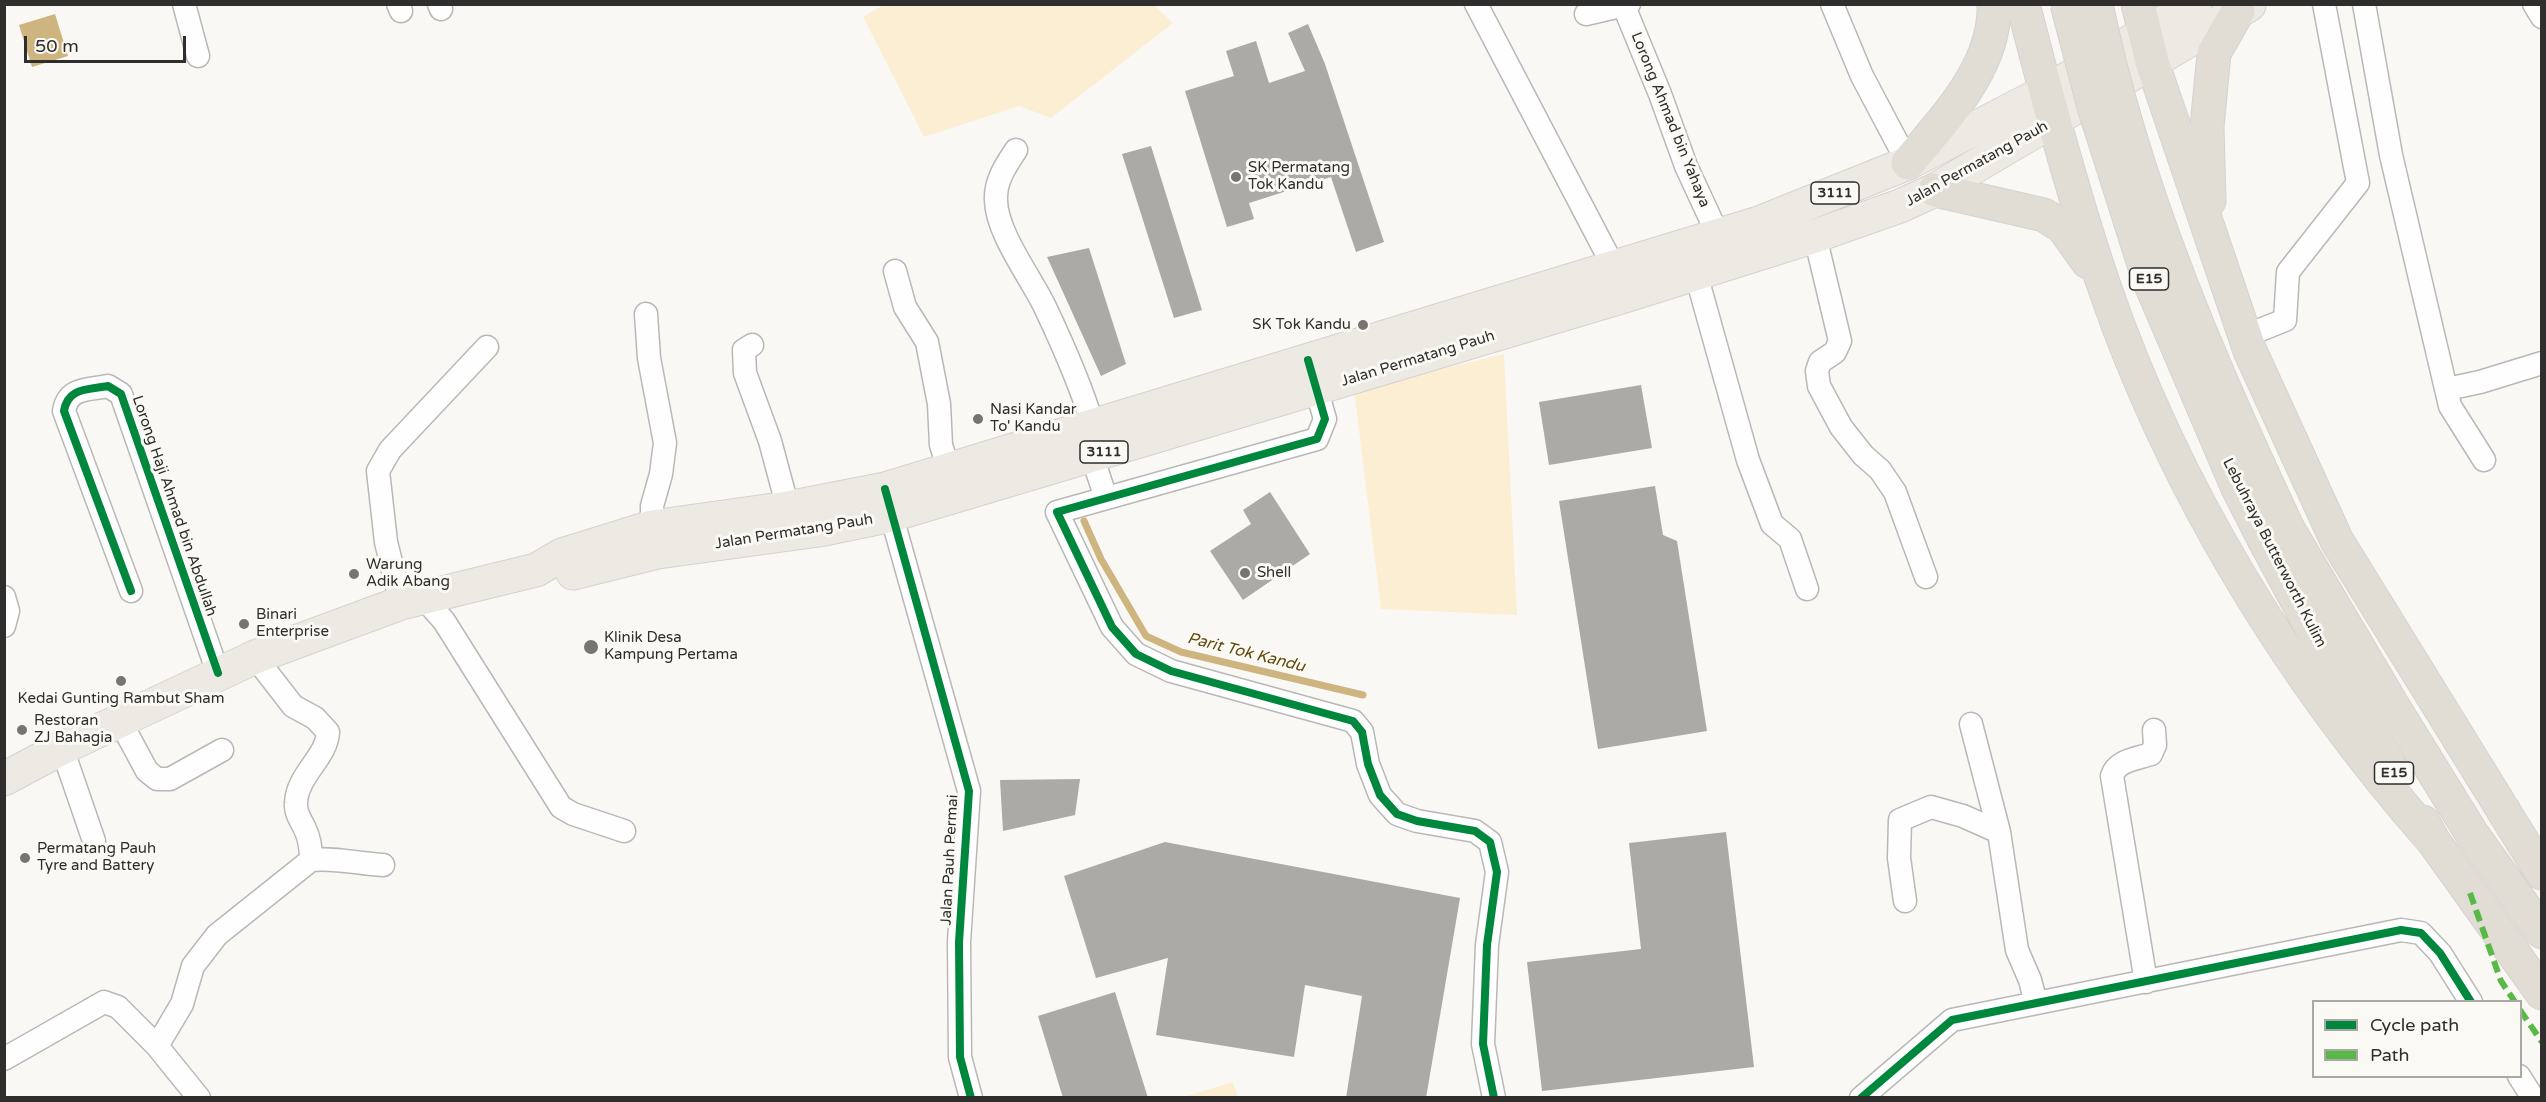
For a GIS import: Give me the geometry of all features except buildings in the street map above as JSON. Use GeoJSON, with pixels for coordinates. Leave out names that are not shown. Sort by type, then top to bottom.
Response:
{"type":"FeatureCollection","features":[{"type":"Feature","properties":{"kind":"highway"},"geometry":{"type":"LineString","coordinates":[[1908,163],[1949,114],[1981,66],[1994,16],[1994,4]]}},
{"type":"Feature","properties":{"kind":"highway"},"geometry":{"type":"LineString","coordinates":[[2023,4],[2049,106],[2103,283],[2141,382],[2178,462],[2227,554],[2339,728],[2385,787],[2434,842]]}},
{"type":"Feature","properties":{"kind":"highway","name":"Lebuhraya Butterworth Kulim"},"geometry":{"type":"LineString","coordinates":[[2067,4],[2095,110],[2149,280],[2237,486],[2277,535],[2472,834],[2541,932]]}},
{"type":"Feature","properties":{"kind":"highway","name":"Lebuhraya Butterworth Kulim"},"geometry":{"type":"LineString","coordinates":[[2096,4],[2120,100],[2173,266],[2241,427],[2277,535],[2350,699],[2434,842],[2541,993]]}},
{"type":"Feature","properties":{"kind":"highway"},"geometry":{"type":"LineString","coordinates":[[2214,249],[2207,174],[2207,127],[2214,53],[2244,8]]}},
{"type":"Feature","properties":{"kind":"highway"},"geometry":{"type":"LineString","coordinates":[[2145,33],[2214,249],[2245,336],[2337,541],[2541,873]]}},
{"type":"Feature","properties":{"kind":"highway"},"geometry":{"type":"LineString","coordinates":[[1935,190],[2044,215],[2063,227],[2103,283]]}},
{"type":"Feature","properties":{"kind":"main road","name":"Jalan Permatang Pauh"},"geometry":{"type":"LineString","coordinates":[[1312,374],[1628,296],[1900,206],[1935,190],[2145,33],[2195,4]]}},
{"type":"Feature","properties":{"kind":"main road","name":"Jalan Permatang Pauh"},"geometry":{"type":"LineString","coordinates":[[2145,33],[2244,8]]}},
{"type":"Feature","properties":{"kind":"main road","name":"Jalan Permatang Pauh"},"geometry":{"type":"LineString","coordinates":[[536,570],[565,575],[658,552],[819,530],[888,502],[1312,374],[1614,267],[1759,223],[2049,106]]}},
{"type":"Feature","properties":{"kind":"main road","name":"Jalan Permatang Pauh"},"geometry":{"type":"LineString","coordinates":[[4,779],[62,748],[218,673],[255,657],[412,600],[536,570],[562,555],[652,527],[788,507],[888,502],[949,470],[1092,441]]}},
{"type":"Feature","properties":{"kind":"street"},"geometry":{"type":"LineString","coordinates":[[184,4],[198,56]]}},
{"type":"Feature","properties":{"kind":"street"},"geometry":{"type":"LineString","coordinates":[[1476,4],[1628,296]]}},
{"type":"Feature","properties":{"kind":"street"},"geometry":{"type":"LineString","coordinates":[[1832,4],[1862,76],[1908,163]]}},
{"type":"Feature","properties":{"kind":"street"},"geometry":{"type":"LineString","coordinates":[[2245,336],[2284,321],[2288,272],[2358,183],[2324,4]]}},
{"type":"Feature","properties":{"kind":"street"},"geometry":{"type":"LineString","coordinates":[[2364,4],[2391,155],[2450,406],[2484,460]]}},
{"type":"Feature","properties":{"kind":"street"},"geometry":{"type":"LineString","coordinates":[[2534,4],[2541,17]]}},
{"type":"Feature","properties":{"kind":"street"},"geometry":{"type":"LineString","coordinates":[[1586,14],[1626,5]]}},
{"type":"Feature","properties":{"kind":"street","name":"Lorong Ahmad bin Yahaya"},"geometry":{"type":"LineString","coordinates":[[1626,5],[1686,166],[1718,235]]}},
{"type":"Feature","properties":{"kind":"street"},"geometry":{"type":"LineString","coordinates":[[1016,150],[1002,169],[996,199],[1000,224],[1045,307],[1084,396],[1106,498]]}},
{"type":"Feature","properties":{"kind":"street"},"geometry":{"type":"LineString","coordinates":[[1815,236],[1840,341],[1835,352],[1820,362],[1816,371],[1819,386],[1841,427],[1863,455],[1880,470],[1895,492],[1926,577]]}},
{"type":"Feature","properties":{"kind":"street"},"geometry":{"type":"LineString","coordinates":[[895,271],[904,307],[927,342],[939,404],[942,445],[949,470]]}},
{"type":"Feature","properties":{"kind":"street"},"geometry":{"type":"LineString","coordinates":[[1696,274],[1748,460],[1772,524],[1790,539],[1807,589]]}},
{"type":"Feature","properties":{"kind":"street"},"geometry":{"type":"LineString","coordinates":[[646,314],[649,358],[665,443],[661,474],[652,506],[652,527]]}},
{"type":"Feature","properties":{"kind":"street"},"geometry":{"type":"LineString","coordinates":[[753,345],[744,350],[745,373],[770,441],[788,507]]}},
{"type":"Feature","properties":{"kind":"street"},"geometry":{"type":"LineString","coordinates":[[487,347],[390,450],[378,471],[386,542],[412,600],[444,621],[561,807],[573,814],[624,831]]}},
{"type":"Feature","properties":{"kind":"street"},"geometry":{"type":"LineString","coordinates":[[2447,389],[2480,382],[2541,363]]}},
{"type":"Feature","properties":{"kind":"street"},"geometry":{"type":"LineString","coordinates":[[1312,374],[1325,419],[1317,440],[1057,512],[1112,627],[1136,654],[1171,671],[1353,721],[1362,732],[1368,765],[1380,795],[1397,814],[1417,821],[1475,831],[1490,842],[1497,872],[1487,945],[1484,1044],[1494,1098]]}},
{"type":"Feature","properties":{"kind":"street","name":"Lorong Haji Ahmad bin Abdullah"},"geometry":{"type":"LineString","coordinates":[[131,591],[64,411],[66,400],[75,392],[108,386],[121,394],[218,673]]}},
{"type":"Feature","properties":{"kind":"street","name":"Jalan Pauh Permai"},"geometry":{"type":"LineString","coordinates":[[888,502],[969,791],[959,942],[960,1057],[972,1098]]}},
{"type":"Feature","properties":{"kind":"street"},"geometry":{"type":"LineString","coordinates":[[4,597],[8,610],[4,626]]}},
{"type":"Feature","properties":{"kind":"street"},"geometry":{"type":"LineString","coordinates":[[255,657],[293,706],[315,718],[328,732],[327,744],[304,777],[296,802],[298,816],[306,830],[311,848],[312,860]]}},
{"type":"Feature","properties":{"kind":"street"},"geometry":{"type":"LineString","coordinates":[[120,721],[147,771],[157,780],[170,779],[222,750]]}},
{"type":"Feature","properties":{"kind":"street"},"geometry":{"type":"LineString","coordinates":[[1971,724],[1999,832],[2017,950],[2030,980],[2036,1003]]}},
{"type":"Feature","properties":{"kind":"street"},"geometry":{"type":"LineString","coordinates":[[2146,982],[2112,776],[2114,768],[2119,764],[2151,754],[2155,745],[2154,730]]}},
{"type":"Feature","properties":{"kind":"street"},"geometry":{"type":"LineString","coordinates":[[62,748],[94,841]]}},
{"type":"Feature","properties":{"kind":"street"},"geometry":{"type":"LineString","coordinates":[[1905,901],[1899,858],[1900,820],[1931,807],[1963,816],[1999,832]]}},
{"type":"Feature","properties":{"kind":"street"},"geometry":{"type":"LineString","coordinates":[[157,1046],[182,1004],[193,966],[217,935],[312,860],[329,858],[351,863],[383,864]]}},
{"type":"Feature","properties":{"kind":"street"},"geometry":{"type":"LineString","coordinates":[[1861,1098],[1952,1020],[2401,930],[2421,933],[2440,952],[2470,1000]]}},
{"type":"Feature","properties":{"kind":"street"},"geometry":{"type":"LineString","coordinates":[[4,1059],[104,1002],[118,1006],[157,1046],[199,1098]]}},
{"type":"Feature","properties":{"kind":"street"},"geometry":{"type":"LineString","coordinates":[[2520,1078],[2533,1098]]}},
{"type":"Feature","properties":{"kind":"shaded area"},"geometry":{"type":"Polygon","coordinates":[[[883,5],[1154,5],[1173,23],[1051,118],[1019,106],[924,137],[863,17],[883,5]]]}},
{"type":"Feature","properties":{"kind":"shaded area"},"geometry":{"type":"Polygon","coordinates":[[[55,14],[68,56],[32,67],[19,25],[55,14]]]}},
{"type":"Feature","properties":{"kind":"shaded area"},"geometry":{"type":"Polygon","coordinates":[[[1504,354],[1517,615],[1381,609],[1354,390],[1504,354]]]}},
{"type":"Feature","properties":{"kind":"shaded area"},"geometry":{"type":"Polygon","coordinates":[[[1233,1082],[1238,1097],[1183,1097],[1233,1082]]]}},
{"type":"Feature","properties":{"kind":"waterway","name":"Parit Tok Kandu"},"geometry":{"type":"LineString","coordinates":[[1084,521],[1101,559],[1146,636],[1181,652],[1363,695]]}},
{"type":"Feature","properties":{"kind":"marked path"},"geometry":{"type":"LineString","coordinates":[[2470,893],[2501,981],[2514,1000]]}},
{"type":"Feature","properties":{"kind":"marked path"},"geometry":{"type":"LineString","coordinates":[[2522,1013],[2542,1042]]}},
{"type":"Feature","properties":{"kind":"cycle path"},"geometry":{"type":"LineString","coordinates":[[1308,360],[1325,419],[1317,439],[1057,512],[1112,627],[1136,654],[1171,671],[1353,721],[1362,732],[1368,764],[1380,795],[1397,814],[1417,821],[1475,831],[1490,842],[1497,872],[1487,945],[1483,1044],[1494,1098]]}},
{"type":"Feature","properties":{"kind":"cycle path"},"geometry":{"type":"LineString","coordinates":[[131,591],[64,411],[70,398],[86,389],[108,386],[121,394],[218,673]]}},
{"type":"Feature","properties":{"kind":"cycle path"},"geometry":{"type":"LineString","coordinates":[[885,489],[969,791],[959,942],[960,1057],[971,1098]]}},
{"type":"Feature","properties":{"kind":"cycle path"},"geometry":{"type":"LineString","coordinates":[[1861,1098],[1952,1020],[2401,930],[2421,933],[2440,953],[2470,1000]]}},
{"type":"Feature","properties":{"kind":"place","name":"SK Permatang Tok Kandu"},"geometry":{"type":"Point","coordinates":[1236,177]}},
{"type":"Feature","properties":{"kind":"place","name":"SK Tok Kandu"},"geometry":{"type":"Point","coordinates":[1363,325]}},
{"type":"Feature","properties":{"kind":"place","name":"Nasi Kandar To' Kandu"},"geometry":{"type":"Point","coordinates":[978,419]}},
{"type":"Feature","properties":{"kind":"place","name":"Shell"},"geometry":{"type":"Point","coordinates":[1245,573]}},
{"type":"Feature","properties":{"kind":"place","name":"Warung Adik Abang"},"geometry":{"type":"Point","coordinates":[354,574]}},
{"type":"Feature","properties":{"kind":"place","name":"Binari Enterprise"},"geometry":{"type":"Point","coordinates":[244,624]}},
{"type":"Feature","properties":{"kind":"place","name":"Klinik Desa Kampung Pertama"},"geometry":{"type":"Point","coordinates":[591,647]}},
{"type":"Feature","properties":{"kind":"place","name":"Kedai Gunting Rambut Sham"},"geometry":{"type":"Point","coordinates":[121,681]}},
{"type":"Feature","properties":{"kind":"place","name":"Restoran ZJ Bahagia"},"geometry":{"type":"Point","coordinates":[22,730]}},
{"type":"Feature","properties":{"kind":"place","name":"Permatang Pauh Tyre and Battery"},"geometry":{"type":"Point","coordinates":[25,858]}}]}
